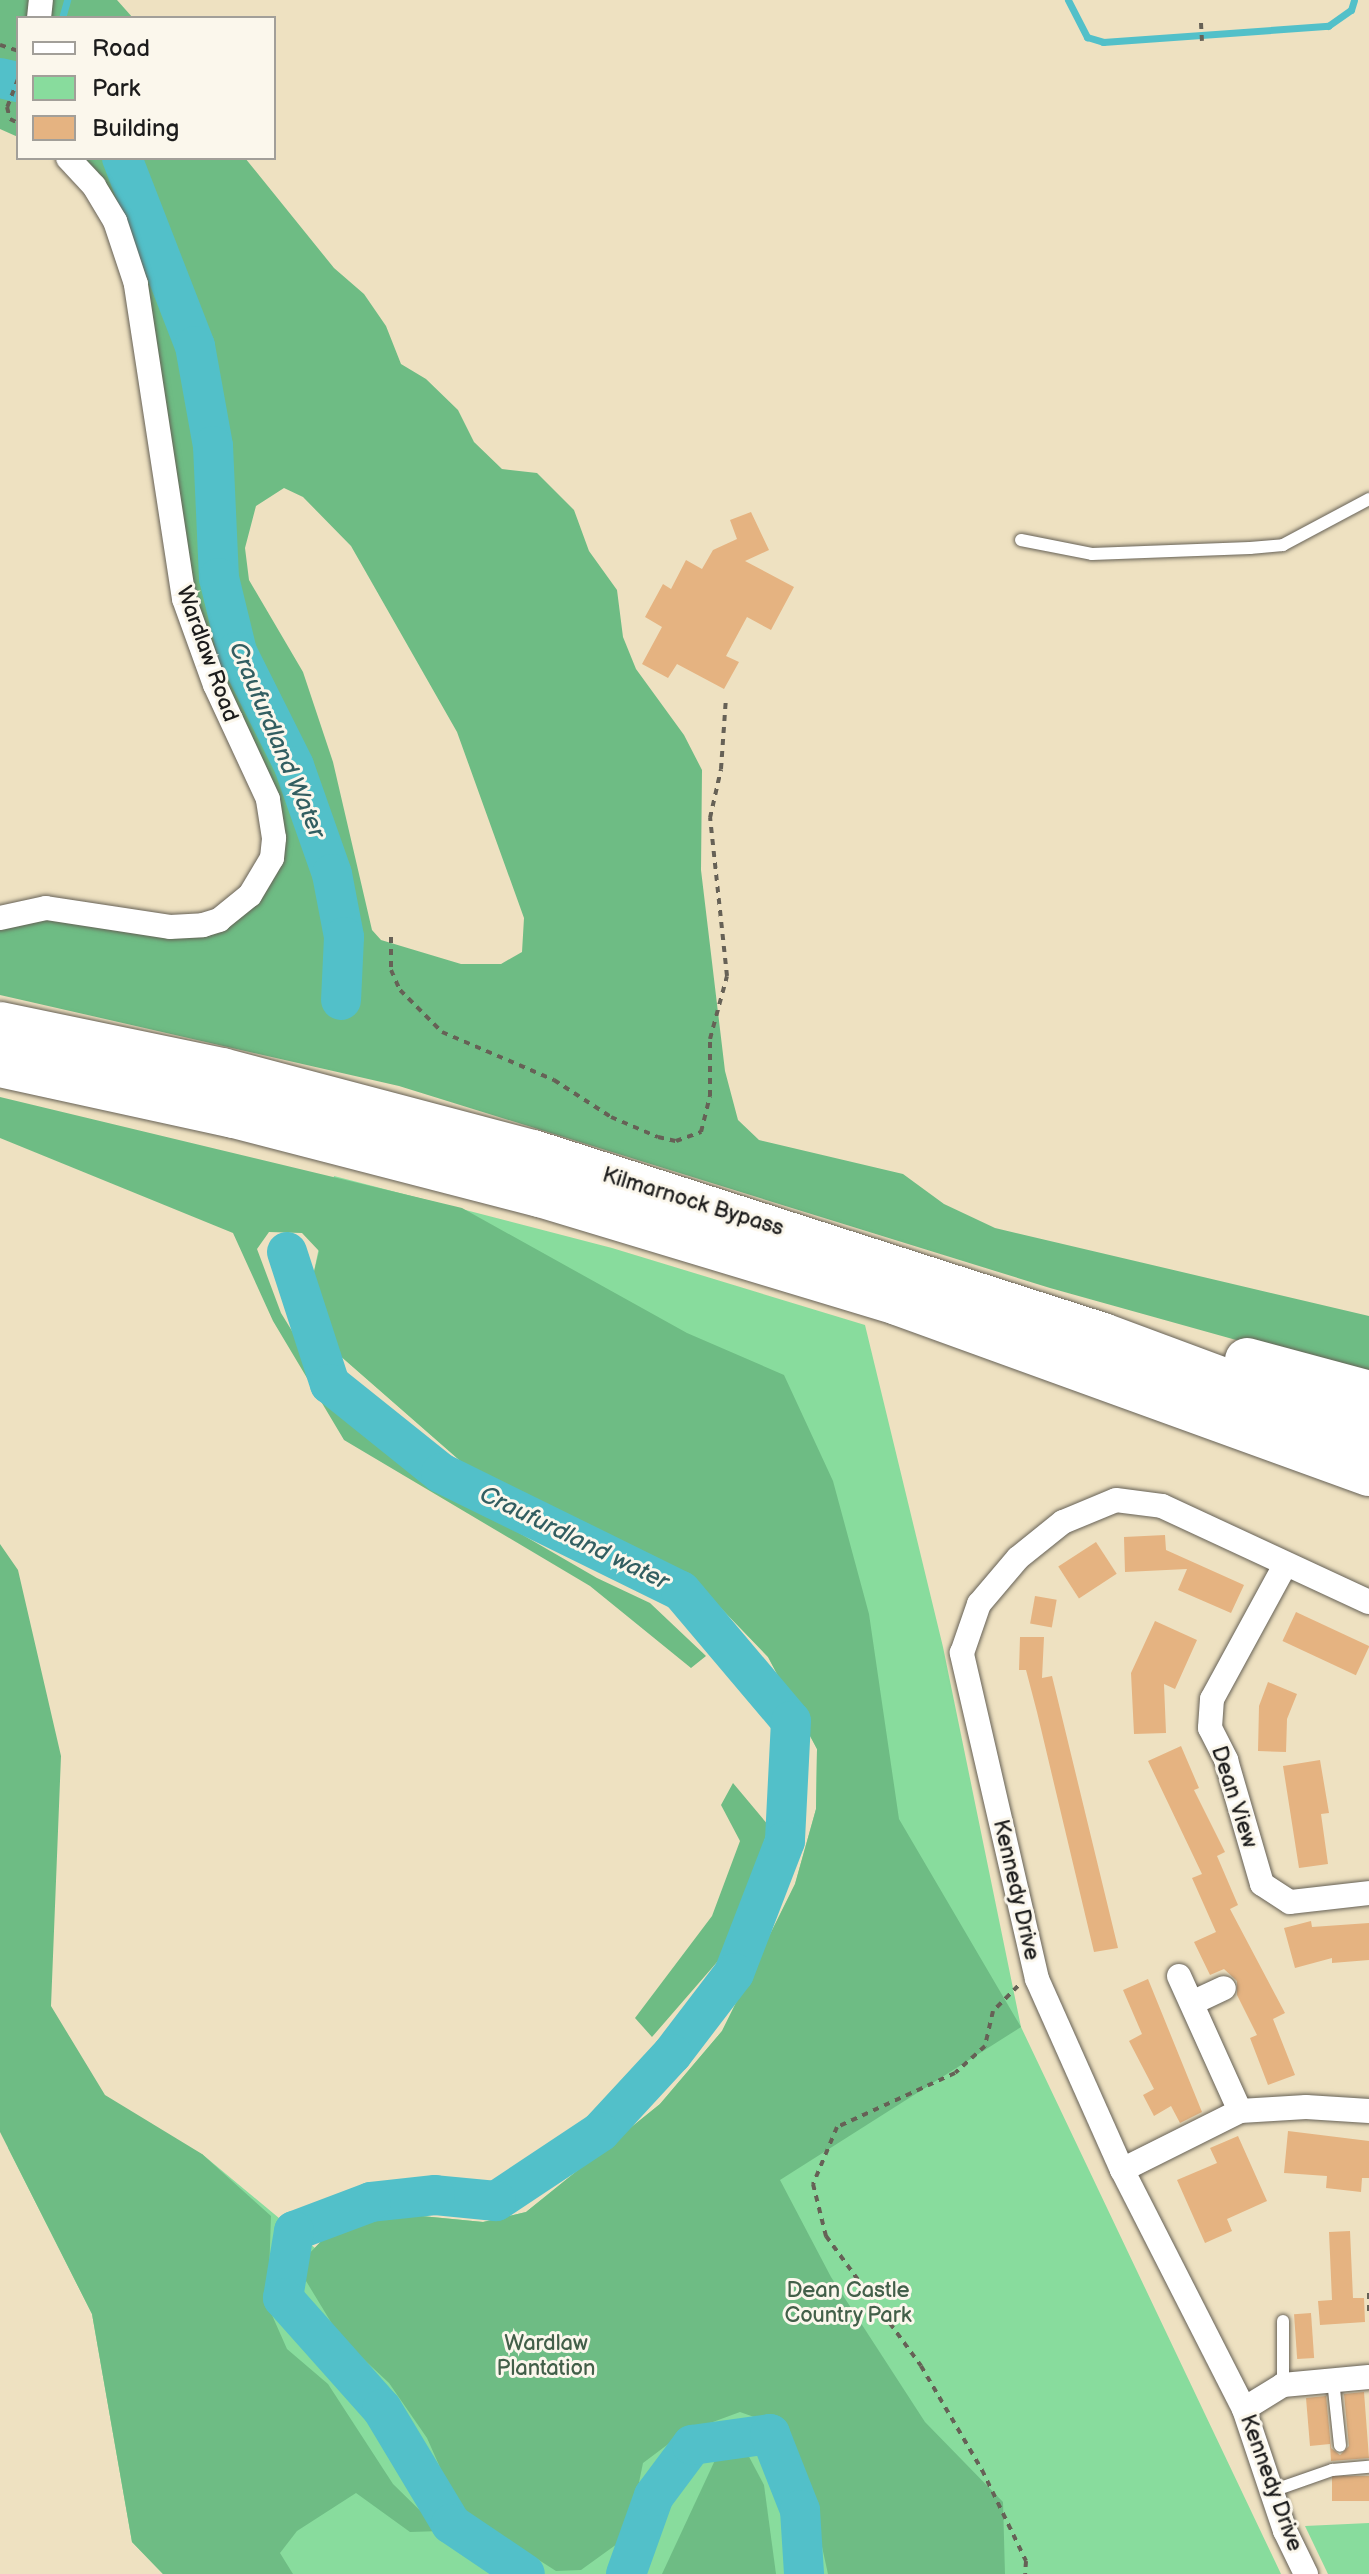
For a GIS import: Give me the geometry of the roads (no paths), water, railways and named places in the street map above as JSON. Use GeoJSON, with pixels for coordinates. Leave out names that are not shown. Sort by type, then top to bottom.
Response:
{"type":"FeatureCollection","features":[{"type":"Feature","properties":{"kind":"highway","name":"Kilmarnock Bypass"},"geometry":{"type":"LineString","coordinates":[[0,1024],[222,1070],[533,1152],[1103,1335],[1369,1434]]}},
{"type":"Feature","properties":{"kind":"highway","name":"Kilmarnock Bypass"},"geometry":{"type":"LineString","coordinates":[[0,1065],[249,1120],[540,1195],[897,1303],[1369,1474]]}},
{"type":"Feature","properties":{"kind":"highway"},"geometry":{"type":"LineString","coordinates":[[1103,1335],[1187,1344],[1369,1393]]}},
{"type":"Feature","properties":{"kind":"highway"},"geometry":{"type":"LineString","coordinates":[[1162,1398],[1250,1452],[1369,1504]]}},
{"type":"Feature","properties":{"kind":"street","name":"Wardlaw Road"},"geometry":{"type":"LineString","coordinates":[[0,918],[46,908],[170,927],[203,925],[219,920],[250,895],[264,877],[273,848],[268,799],[215,685],[184,599],[136,284],[115,221],[69,160]]}},
{"type":"Feature","properties":{"kind":"street","name":"Kennedy Drive"},"geometry":{"type":"LineString","coordinates":[[1306,2574],[1272,2491],[1244,2409],[1122,2170],[1037,1979],[962,1653],[979,1604],[1018,1558],[1063,1522],[1116,1500],[1162,1506],[1284,1567],[1369,1602]]}},
{"type":"Feature","properties":{"kind":"street","name":"Dean View"},"geometry":{"type":"LineString","coordinates":[[1284,1567],[1212,1699],[1210,1728],[1226,1760],[1262,1884],[1290,1902],[1369,1893]]}},
{"type":"Feature","properties":{"kind":"street"},"geometry":{"type":"LineString","coordinates":[[1179,1976],[1240,2111]]}},
{"type":"Feature","properties":{"kind":"street"},"geometry":{"type":"LineString","coordinates":[[1192,2003],[1224,1988]]}},
{"type":"Feature","properties":{"kind":"street"},"geometry":{"type":"LineString","coordinates":[[1122,2170],[1240,2111],[1306,2107],[1369,2111]]}},
{"type":"Feature","properties":{"kind":"street"},"geometry":{"type":"LineString","coordinates":[[1244,2409],[1283,2385],[1369,2377]]}},
{"type":"Feature","properties":{"kind":"lane"},"geometry":{"type":"LineString","coordinates":[[1021,540],[1114,554],[1283,545],[1369,499]]}},
{"type":"Feature","properties":{"kind":"lane"},"geometry":{"type":"LineString","coordinates":[[1283,2321],[1283,2385]]}},
{"type":"Feature","properties":{"kind":"lane"},"geometry":{"type":"LineString","coordinates":[[1333,2380],[1340,2446]]}},
{"type":"Feature","properties":{"kind":"lane"},"geometry":{"type":"LineString","coordinates":[[1272,2491],[1332,2470],[1369,2467]]}},
{"type":"Feature","properties":{"kind":"waterway"},"geometry":{"type":"LineString","coordinates":[[63,16],[67,0]]}},
{"type":"Feature","properties":{"kind":"waterway"},"geometry":{"type":"LineString","coordinates":[[1068,0],[1087,37],[1103,42],[1328,26],[1351,10],[1354,0]]}},
{"type":"Feature","properties":{"kind":"waterway","name":"Craufurdland Water"},"geometry":{"type":"LineString","coordinates":[[0,78],[16,82]]}},
{"type":"Feature","properties":{"kind":"waterway","name":"Craufurdland Water"},"geometry":{"type":"LineString","coordinates":[[123,160],[195,346],[213,446],[219,578],[237,652],[294,766],[332,874],[344,937],[341,1000]]}},
{"type":"Feature","properties":{"kind":"waterway","name":"Craufurdland water"},"geometry":{"type":"LineString","coordinates":[[287,1252],[330,1384],[441,1473],[681,1591],[791,1721],[785,1841],[734,1973],[672,2054],[600,2132],[496,2201],[435,2195],[371,2202],[294,2231],[283,2298],[382,2409],[451,2524],[525,2574]]}},
{"type":"Feature","properties":{"kind":"waterway","name":"Craufurdland water"},"geometry":{"type":"LineString","coordinates":[[626,2574],[654,2496],[692,2445],[770,2434],[800,2510],[804,2574]]}},
{"type":"Feature","properties":{"kind":"park label","name":"Dean Castle Country Park"},"geometry":{"type":"Point","coordinates":[848,2302]}},
{"type":"Feature","properties":{"kind":"park label","name":"Wardlaw Plantation"},"geometry":{"type":"Point","coordinates":[546,2356]}}]}
